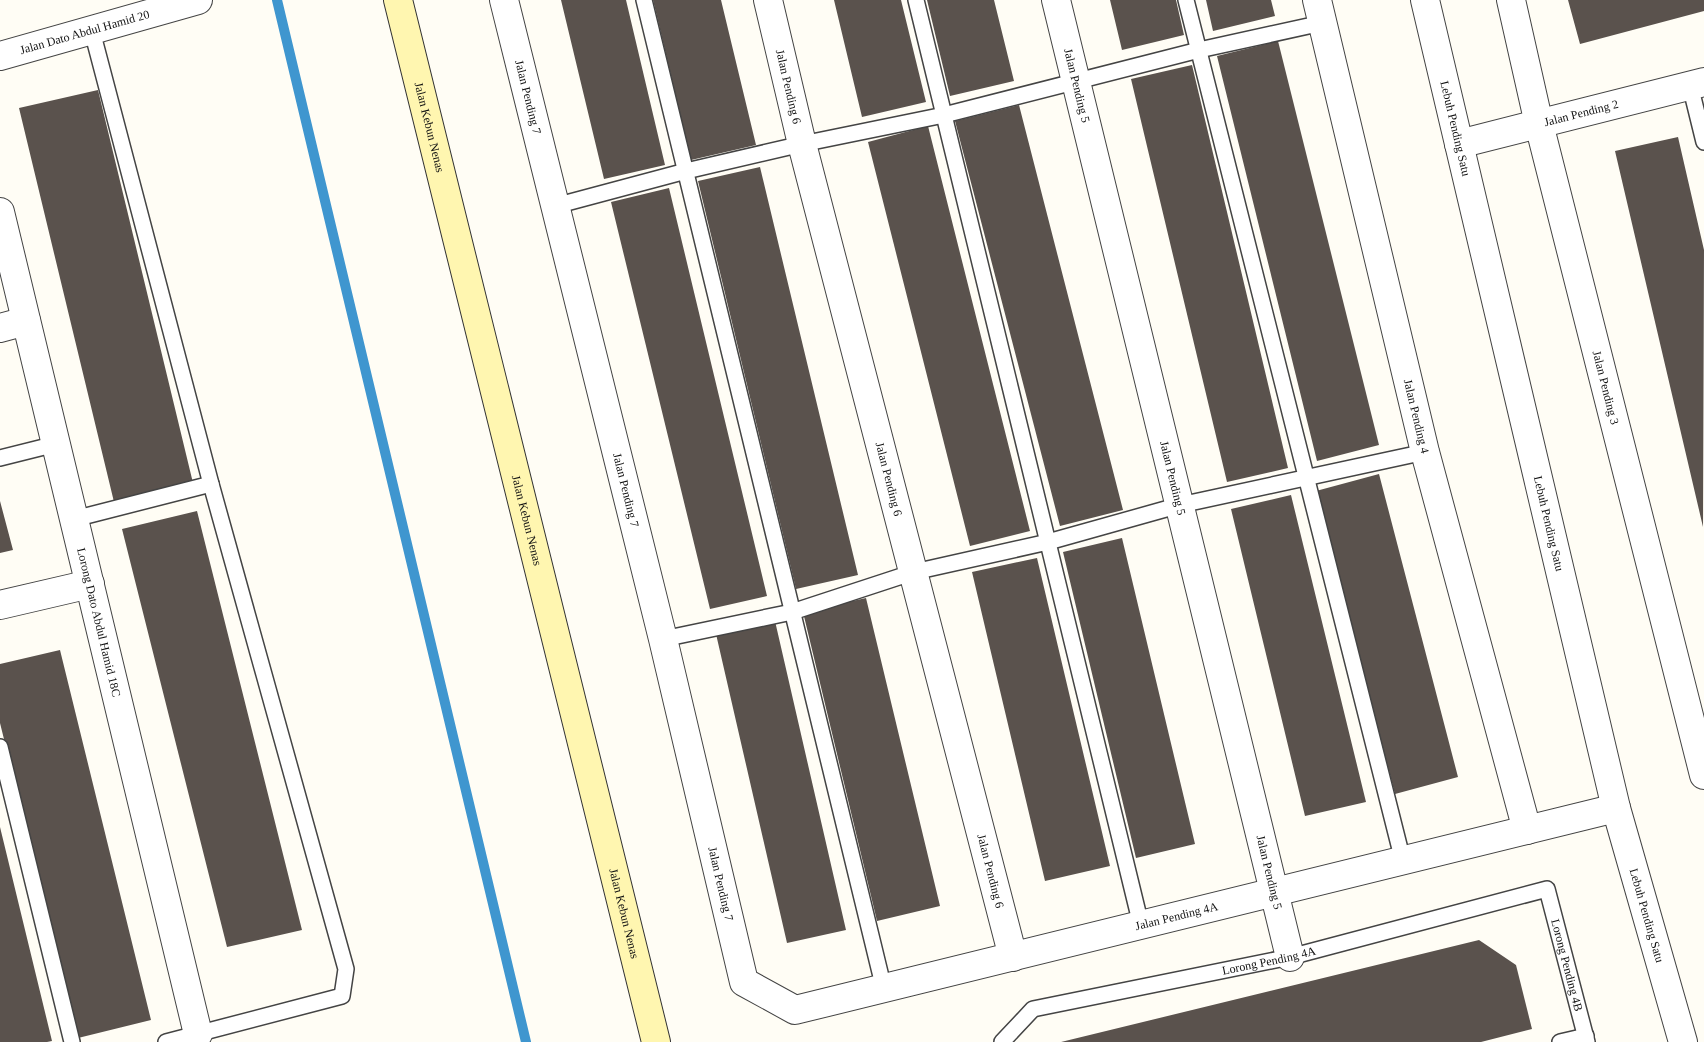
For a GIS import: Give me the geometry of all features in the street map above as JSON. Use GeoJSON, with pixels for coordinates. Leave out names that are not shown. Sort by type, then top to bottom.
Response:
{"type":"FeatureCollection","features":[{"type":"Feature","properties":{"kind":"street","name":"Jalan Dato Abdul Hamid 20"},"geometry":{"type":"LineString","coordinates":[[0,56],[198,0]]}},
{"type":"Feature","properties":{"kind":"street","name":"Jalan Pending 7"},"geometry":{"type":"LineString","coordinates":[[504,0],[663,639],[744,982]]}},
{"type":"Feature","properties":{"kind":"street","name":"Jalan Pending 6"},"geometry":{"type":"LineString","coordinates":[[768,0],[802,144],[1013,957]]}},
{"type":"Feature","properties":{"kind":"street","name":"Jalan Pending 5"},"geometry":{"type":"LineString","coordinates":[[1056,0],[1290,957]]}},
{"type":"Feature","properties":{"kind":"street","name":"Lebuh Pending Satu"},"geometry":{"type":"LineString","coordinates":[[1425,0],[1616,808],[1683,1042]]}},
{"type":"Feature","properties":{"kind":"street","name":"Jalan Pending 3"},"geometry":{"type":"LineString","coordinates":[[1511,0],[1539,124],[1704,774]]}},
{"type":"Feature","properties":{"kind":"street","name":"Jalan Kebun Nenas"},"geometry":{"type":"LineString","coordinates":[[395,3],[656,1042]]}},
{"type":"Feature","properties":{"kind":"street","name":"Jalan Pending 4"},"geometry":{"type":"LineString","coordinates":[[1319,11],[1425,452],[1527,830]]}},
{"type":"Feature","properties":{"kind":"street","name":"Jalan Pending 2"},"geometry":{"type":"LineString","coordinates":[[1459,144],[1697,83]]}},
{"type":"Feature","properties":{"kind":"street","name":"Lorong Dato Abdul Hamid 18C"},"geometry":{"type":"LineString","coordinates":[[0,212],[198,1034]]}},
{"type":"Feature","properties":{"kind":"street"},"geometry":{"type":"LineString","coordinates":[[0,328],[26,321]]}},
{"type":"Feature","properties":{"kind":"street"},"geometry":{"type":"LineString","coordinates":[[0,605],[90,584]]}},
{"type":"Feature","properties":{"kind":"street","name":"Jalan Pending 4A"},"geometry":{"type":"LineString","coordinates":[[744,982],[795,1010],[1616,808]]}},
{"type":"Feature","properties":{"kind":"lane"},"geometry":{"type":"LineString","coordinates":[[644,0],[884,989]]}},
{"type":"Feature","properties":{"kind":"lane"},"geometry":{"type":"LineString","coordinates":[[916,0],[1141,925]]}},
{"type":"Feature","properties":{"kind":"lane"},"geometry":{"type":"LineString","coordinates":[[1186,0],[1403,861]]}},
{"type":"Feature","properties":{"kind":"lane"},"geometry":{"type":"LineString","coordinates":[[555,206],[686,171],[802,144],[944,115],[1198,50],[1319,11]]}},
{"type":"Feature","properties":{"kind":"lane"},"geometry":{"type":"LineString","coordinates":[[92,31],[210,484],[346,969],[342,996],[166,1042]]}},
{"type":"Feature","properties":{"kind":"lane"},"geometry":{"type":"LineString","coordinates":[[1697,83],[1704,142]]}},
{"type":"Feature","properties":{"kind":"lane"},"geometry":{"type":"LineString","coordinates":[[0,458],[56,444]]}},
{"type":"Feature","properties":{"kind":"lane"},"geometry":{"type":"LineString","coordinates":[[663,639],[792,612],[914,572],[1048,542],[1180,506],[1425,452]]}},
{"type":"Feature","properties":{"kind":"lane"},"geometry":{"type":"LineString","coordinates":[[74,519],[210,484]]}},
{"type":"Feature","properties":{"kind":"lane"},"geometry":{"type":"LineString","coordinates":[[0,748],[72,1042]]}},
{"type":"Feature","properties":{"kind":"lane","name":"Lorong Pending 4A"},"geometry":{"type":"LineString","coordinates":[[1002,1042],[1033,1009],[1290,957],[1547,889]]}},
{"type":"Feature","properties":{"kind":"lane","name":"Lorong Pending 4B"},"geometry":{"type":"LineString","coordinates":[[1547,889],[1587,1039]]}},
{"type":"Feature","properties":{"kind":"lane"},"geometry":{"type":"LineString","coordinates":[[1560,1042],[1587,1039]]}},
{"type":"Feature","properties":{"kind":"building"},"geometry":{"type":"Polygon","coordinates":[[[561,0],[626,0],[665,165],[604,179],[561,0]]]}},
{"type":"Feature","properties":{"kind":"building"},"geometry":{"type":"Polygon","coordinates":[[[653,0],[721,0],[756,145],[691,160],[653,0]]]}},
{"type":"Feature","properties":{"kind":"building"},"geometry":{"type":"Polygon","coordinates":[[[834,0],[901,0],[926,102],[862,117],[834,0]]]}},
{"type":"Feature","properties":{"kind":"building"},"geometry":{"type":"Polygon","coordinates":[[[927,0],[994,0],[1014,81],[950,96],[927,0]]]}},
{"type":"Feature","properties":{"kind":"building"},"geometry":{"type":"Polygon","coordinates":[[[1110,0],[1176,0],[1184,35],[1122,50],[1110,0]]]}},
{"type":"Feature","properties":{"kind":"building"},"geometry":{"type":"Polygon","coordinates":[[[1206,0],[1271,0],[1275,16],[1213,31],[1206,0]]]}},
{"type":"Feature","properties":{"kind":"building"},"geometry":{"type":"Polygon","coordinates":[[[1568,0],[1704,0],[1704,11],[1580,44],[1568,0]]]}},
{"type":"Feature","properties":{"kind":"building"},"geometry":{"type":"Polygon","coordinates":[[[1278,41],[1379,445],[1317,461],[1217,56],[1278,41]]]}},
{"type":"Feature","properties":{"kind":"building"},"geometry":{"type":"Polygon","coordinates":[[[1192,65],[1288,468],[1227,482],[1131,79],[1192,65]]]}},
{"type":"Feature","properties":{"kind":"building"},"geometry":{"type":"Polygon","coordinates":[[[98,90],[193,483],[114,502],[19,108],[98,90]]]}},
{"type":"Feature","properties":{"kind":"building"},"geometry":{"type":"Polygon","coordinates":[[[1019,105],[1123,510],[1060,526],[955,121],[1019,105]]]}},
{"type":"Feature","properties":{"kind":"building"},"geometry":{"type":"Polygon","coordinates":[[[928,126],[1030,531],[970,546],[868,142],[928,126]]]}},
{"type":"Feature","properties":{"kind":"building"},"geometry":{"type":"Polygon","coordinates":[[[1678,137],[1704,250],[1703,527],[1615,151],[1678,137]]]}},
{"type":"Feature","properties":{"kind":"building"},"geometry":{"type":"Polygon","coordinates":[[[760,167],[858,575],[796,589],[698,181],[760,167]]]}},
{"type":"Feature","properties":{"kind":"building"},"geometry":{"type":"Polygon","coordinates":[[[669,188],[767,596],[710,609],[611,202],[669,188]]]}},
{"type":"Feature","properties":{"kind":"building"},"geometry":{"type":"Polygon","coordinates":[[[1379,474],[1458,777],[1395,794],[1316,491],[1379,474]]]}},
{"type":"Feature","properties":{"kind":"building"},"geometry":{"type":"Polygon","coordinates":[[[1291,495],[1366,802],[1305,816],[1231,509],[1291,495]]]}},
{"type":"Feature","properties":{"kind":"building"},"geometry":{"type":"Polygon","coordinates":[[[0,501],[13,550],[0,553],[0,501]]]}},
{"type":"Feature","properties":{"kind":"building"},"geometry":{"type":"Polygon","coordinates":[[[197,511],[302,930],[227,947],[122,529],[197,511]]]}},
{"type":"Feature","properties":{"kind":"building"},"geometry":{"type":"Polygon","coordinates":[[[1122,538],[1195,844],[1136,858],[1063,552],[1122,538]]]}},
{"type":"Feature","properties":{"kind":"building"},"geometry":{"type":"Polygon","coordinates":[[[1037,558],[1110,866],[1045,881],[972,572],[1037,558]]]}},
{"type":"Feature","properties":{"kind":"building"},"geometry":{"type":"Polygon","coordinates":[[[866,598],[940,906],[877,921],[803,612],[866,598]]]}},
{"type":"Feature","properties":{"kind":"building"},"geometry":{"type":"Polygon","coordinates":[[[775,621],[846,930],[787,943],[716,634],[775,621]]]}},
{"type":"Feature","properties":{"kind":"building"},"geometry":{"type":"Polygon","coordinates":[[[60,650],[151,1020],[78,1038],[0,723],[0,664],[60,650]]]}},
{"type":"Feature","properties":{"kind":"building"},"geometry":{"type":"Polygon","coordinates":[[[0,827],[52,1041],[0,1042],[0,827]]]}},
{"type":"Feature","properties":{"kind":"building"},"geometry":{"type":"Polygon","coordinates":[[[1479,940],[1516,965],[1532,1029],[1481,1042],[1061,1042],[1479,940]]]}},
{"type":"Feature","properties":{"kind":"waterway"},"geometry":{"type":"LineString","coordinates":[[277,0],[526,1042]]}}]}
